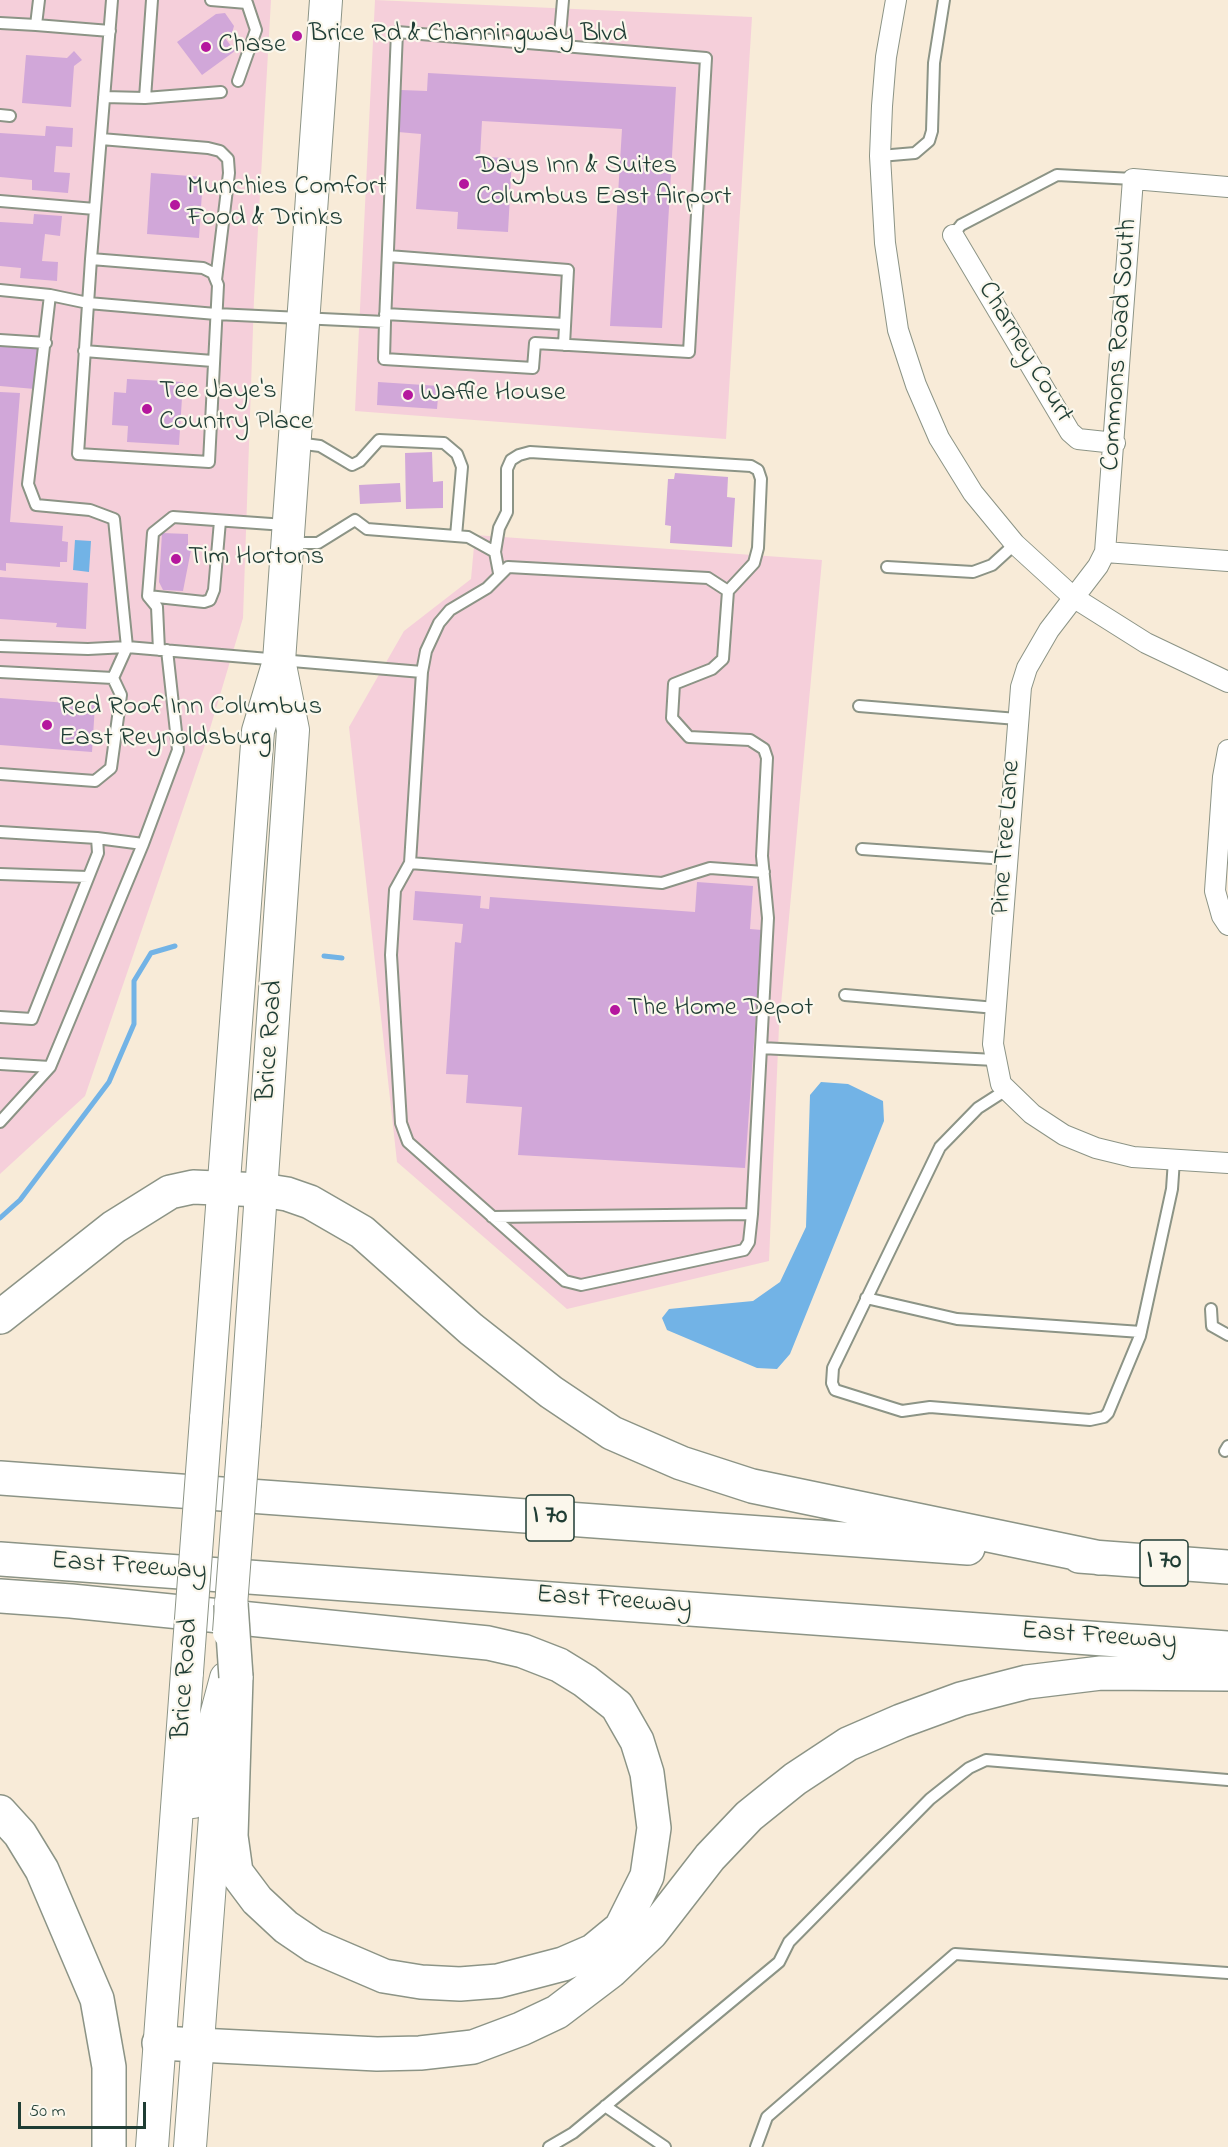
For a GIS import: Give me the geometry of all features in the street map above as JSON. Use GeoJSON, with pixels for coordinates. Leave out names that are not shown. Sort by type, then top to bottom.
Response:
{"type":"FeatureCollection","features":[{"type":"Feature","properties":{"kind":"highway"},"geometry":{"type":"LineString","coordinates":[[0,1317],[114,1227],[144,1206],[170,1192],[193,1187],[262,1190],[310,1202],[362,1232],[471,1329],[551,1392],[612,1433],[681,1463],[752,1486],[1101,1558]]}},
{"type":"Feature","properties":{"kind":"highway","name":"I 70"},"geometry":{"type":"LineString","coordinates":[[0,1478],[1228,1568]]}},
{"type":"Feature","properties":{"kind":"highway","name":"East Freeway"},"geometry":{"type":"LineString","coordinates":[[0,1559],[1228,1648]]}},
{"type":"Feature","properties":{"kind":"highway"},"geometry":{"type":"LineString","coordinates":[[0,1596],[71,1600],[488,1643],[523,1651],[559,1665],[585,1680],[616,1706],[637,1741],[647,1773],[654,1828],[647,1876],[621,1928],[593,1951],[563,1964],[498,1981],[460,1984],[420,1982],[384,1976],[355,1966],[314,1947],[286,1927],[257,1900],[236,1872],[231,1836],[231,1677],[231,1604]]}},
{"type":"Feature","properties":{"kind":"highway"},"geometry":{"type":"LineString","coordinates":[[159,2043],[377,2054],[420,2053],[473,2047],[521,2029],[557,2012],[611,1971],[651,1933],[710,1857],[749,1816],[795,1779],[848,1744],[931,1710],[1026,1682],[1101,1673],[1228,1674]]}},
{"type":"Feature","properties":{"kind":"highway"},"geometry":{"type":"LineString","coordinates":[[0,1812],[20,1834],[42,1870],[97,1999],[109,2067],[109,2147]]}},
{"type":"Feature","properties":{"kind":"main road","name":"Brice Road"},"geometry":{"type":"LineString","coordinates":[[152,2147],[258,731],[279,661],[326,0]]}},
{"type":"Feature","properties":{"kind":"main road","name":"Brice Road"},"geometry":{"type":"LineString","coordinates":[[231,1604],[293,730],[279,661]]}},
{"type":"Feature","properties":{"kind":"main road","name":"Brice Road"},"geometry":{"type":"LineString","coordinates":[[224,1188],[245,1423]]}},
{"type":"Feature","properties":{"kind":"main road","name":"Brice Road"},"geometry":{"type":"LineString","coordinates":[[171,1884],[231,1677]]}},
{"type":"Feature","properties":{"kind":"main road","name":"Brice Road"},"geometry":{"type":"LineString","coordinates":[[190,2147],[231,1677]]}},
{"type":"Feature","properties":{"kind":"street"},"geometry":{"type":"LineString","coordinates":[[896,0],[885,57],[880,156],[885,243],[898,330],[916,385],[939,438],[973,493],[1015,544],[1073,597],[1146,643],[1228,681]]}},
{"type":"Feature","properties":{"kind":"street","name":"Commons Road South"},"geometry":{"type":"LineString","coordinates":[[1073,597],[1098,566],[1106,552],[1133,179],[1228,187]]}},
{"type":"Feature","properties":{"kind":"street","name":"Charney Court"},"geometry":{"type":"LineString","coordinates":[[953,234],[1070,432],[1078,439],[1115,443]]}},
{"type":"Feature","properties":{"kind":"street"},"geometry":{"type":"LineString","coordinates":[[1106,552],[1228,561]]}},
{"type":"Feature","properties":{"kind":"street","name":"Pine Tree Lane"},"geometry":{"type":"LineString","coordinates":[[1006,1090],[1001,1084],[995,1060],[996,1008],[1021,687],[1027,668],[1049,630],[1073,597]]}},
{"type":"Feature","properties":{"kind":"street"},"geometry":{"type":"LineString","coordinates":[[1228,750],[1222,787],[1215,891],[1217,904],[1228,926]]}},
{"type":"Feature","properties":{"kind":"street"},"geometry":{"type":"LineString","coordinates":[[1006,1090],[1032,1114],[1064,1135],[1096,1148],[1133,1157],[1228,1163]]}},
{"type":"Feature","properties":{"kind":"lane"},"geometry":{"type":"LineString","coordinates":[[36,25],[39,0]]}},
{"type":"Feature","properties":{"kind":"lane"},"geometry":{"type":"LineString","coordinates":[[101,139],[207,148],[220,151],[228,159],[229,173],[216,281],[209,462],[78,454],[84,351],[112,0]]}},
{"type":"Feature","properties":{"kind":"lane"},"geometry":{"type":"LineString","coordinates":[[146,98],[152,0]]}},
{"type":"Feature","properties":{"kind":"lane"},"geometry":{"type":"LineString","coordinates":[[211,0],[247,3],[256,30],[238,81]]}},
{"type":"Feature","properties":{"kind":"lane"},"geometry":{"type":"LineString","coordinates":[[559,46],[563,0]]}},
{"type":"Feature","properties":{"kind":"lane"},"geometry":{"type":"LineString","coordinates":[[880,156],[915,153],[929,141],[932,131],[934,63],[944,0]]}},
{"type":"Feature","properties":{"kind":"lane"},"geometry":{"type":"LineString","coordinates":[[0,23],[110,31]]}},
{"type":"Feature","properties":{"kind":"lane"},"geometry":{"type":"LineString","coordinates":[[398,32],[559,46],[706,58],[689,352],[535,343],[533,368],[384,359],[398,32]]}},
{"type":"Feature","properties":{"kind":"lane"},"geometry":{"type":"LineString","coordinates":[[104,97],[146,98],[221,92]]}},
{"type":"Feature","properties":{"kind":"lane"},"geometry":{"type":"LineString","coordinates":[[953,234],[961,225],[1057,175],[1133,179]]}},
{"type":"Feature","properties":{"kind":"lane"},"geometry":{"type":"LineString","coordinates":[[0,201],[95,208]]}},
{"type":"Feature","properties":{"kind":"lane"},"geometry":{"type":"LineString","coordinates":[[388,256],[568,270],[564,345]]}},
{"type":"Feature","properties":{"kind":"lane"},"geometry":{"type":"LineString","coordinates":[[91,259],[203,268],[213,273],[216,281]]}},
{"type":"Feature","properties":{"kind":"lane"},"geometry":{"type":"LineString","coordinates":[[0,290],[50,295],[88,303],[216,314],[565,324]]}},
{"type":"Feature","properties":{"kind":"lane"},"geometry":{"type":"LineString","coordinates":[[0,774],[95,781],[111,768],[121,695],[113,678],[127,647],[114,519],[90,510],[36,505],[28,483],[50,295]]}},
{"type":"Feature","properties":{"kind":"lane"},"geometry":{"type":"LineString","coordinates":[[0,340],[46,343]]}},
{"type":"Feature","properties":{"kind":"lane"},"geometry":{"type":"LineString","coordinates":[[84,351],[213,361]]}},
{"type":"Feature","properties":{"kind":"lane"},"geometry":{"type":"LineString","coordinates":[[295,442],[320,446],[352,465],[360,461],[379,440],[444,443],[457,454],[462,467],[456,536]]}},
{"type":"Feature","properties":{"kind":"lane"},"geometry":{"type":"LineString","coordinates":[[499,573],[495,552],[499,528],[507,512],[507,469],[511,460],[519,455],[530,452],[751,466],[758,470],[761,479],[758,548],[754,563],[728,591],[723,659],[712,669],[674,684],[672,718],[689,737],[750,740],[764,749],[767,758],[764,872],[768,918],[749,1242],[744,1250],[581,1285],[565,1281],[408,1142],[401,1123],[391,955],[395,890],[410,863],[426,651],[439,623],[450,610],[487,588],[499,573],[508,567],[708,578],[728,591]]}},
{"type":"Feature","properties":{"kind":"lane"},"geometry":{"type":"LineString","coordinates":[[0,1122],[50,1067],[143,844],[178,750],[157,607],[148,596],[153,533],[173,517],[220,520],[318,543],[355,520],[368,529],[468,537],[495,552]]}},
{"type":"Feature","properties":{"kind":"lane"},"geometry":{"type":"LineString","coordinates":[[148,596],[204,602],[210,600],[214,590],[220,520]]}},
{"type":"Feature","properties":{"kind":"lane"},"geometry":{"type":"LineString","coordinates":[[887,567],[973,572],[992,566],[1015,544]]}},
{"type":"Feature","properties":{"kind":"lane"},"geometry":{"type":"LineString","coordinates":[[0,646],[88,650],[127,647],[423,672]]}},
{"type":"Feature","properties":{"kind":"lane"},"geometry":{"type":"LineString","coordinates":[[0,672],[113,678]]}},
{"type":"Feature","properties":{"kind":"lane"},"geometry":{"type":"LineString","coordinates":[[859,706],[1017,719]]}},
{"type":"Feature","properties":{"kind":"lane"},"geometry":{"type":"LineString","coordinates":[[0,832],[97,838],[143,844]]}},
{"type":"Feature","properties":{"kind":"lane"},"geometry":{"type":"LineString","coordinates":[[0,1017],[32,1019],[98,853],[97,838]]}},
{"type":"Feature","properties":{"kind":"lane"},"geometry":{"type":"LineString","coordinates":[[862,849],[1006,860]]}},
{"type":"Feature","properties":{"kind":"lane"},"geometry":{"type":"LineString","coordinates":[[410,863],[663,883],[710,868],[764,872]]}},
{"type":"Feature","properties":{"kind":"lane"},"geometry":{"type":"LineString","coordinates":[[0,874],[88,877]]}},
{"type":"Feature","properties":{"kind":"lane"},"geometry":{"type":"LineString","coordinates":[[845,995],[996,1008]]}},
{"type":"Feature","properties":{"kind":"lane"},"geometry":{"type":"LineString","coordinates":[[761,1048],[995,1060]]}},
{"type":"Feature","properties":{"kind":"lane"},"geometry":{"type":"LineString","coordinates":[[0,1064],[50,1067]]}},
{"type":"Feature","properties":{"kind":"lane"},"geometry":{"type":"LineString","coordinates":[[1006,1090],[978,1108],[940,1147],[833,1368],[832,1383],[835,1390],[902,1411],[930,1407],[1097,1419],[1108,1413],[1141,1332],[1172,1189],[1174,1160]]}},
{"type":"Feature","properties":{"kind":"lane"},"geometry":{"type":"LineString","coordinates":[[492,1217],[752,1214]]}},
{"type":"Feature","properties":{"kind":"lane"},"geometry":{"type":"LineString","coordinates":[[866,1298],[957,1319],[1141,1332]]}},
{"type":"Feature","properties":{"kind":"lane"},"geometry":{"type":"LineString","coordinates":[[1211,1309],[1212,1326],[1228,1335]]}},
{"type":"Feature","properties":{"kind":"lane"},"geometry":{"type":"LineString","coordinates":[[549,2147],[573,2133],[779,1962],[789,1942],[930,1799],[969,1768],[986,1760],[1228,1780]]}},
{"type":"Feature","properties":{"kind":"lane"},"geometry":{"type":"LineString","coordinates":[[756,2147],[767,2118],[955,1954],[1228,1973]]}},
{"type":"Feature","properties":{"kind":"lane"},"geometry":{"type":"LineString","coordinates":[[605,2106],[665,2147]]}},
{"type":"Feature","properties":{"kind":"shaded area"},"geometry":{"type":"Polygon","coordinates":[[[0,0],[271,0],[254,299],[243,618],[206,742],[85,1096],[0,1174],[0,0]]]}},
{"type":"Feature","properties":{"kind":"shaded area"},"geometry":{"type":"Polygon","coordinates":[[[375,0],[752,17],[726,439],[355,411],[375,0]]]}},
{"type":"Feature","properties":{"kind":"shaded area"},"geometry":{"type":"Polygon","coordinates":[[[475,535],[822,560],[779,1026],[769,1261],[567,1309],[397,1162],[349,727],[404,631],[471,579],[475,535]]]}},
{"type":"Feature","properties":{"kind":"water"},"geometry":{"type":"Polygon","coordinates":[[[75,540],[91,541],[89,572],[73,570],[75,540]]]}},
{"type":"Feature","properties":{"kind":"water"},"geometry":{"type":"Polygon","coordinates":[[[821,1082],[848,1084],[883,1101],[884,1121],[790,1354],[777,1369],[757,1368],[667,1330],[662,1318],[669,1309],[753,1301],[780,1282],[806,1227],[810,1095],[821,1082]]]}},
{"type":"Feature","properties":{"kind":"building","name":"Chase"},"geometry":{"type":"Polygon","coordinates":[[[225,13],[234,26],[232,33],[225,38],[235,51],[202,75],[177,42],[216,14],[225,13]]]}},
{"type":"Feature","properties":{"kind":"building"},"geometry":{"type":"Polygon","coordinates":[[[74,51],[82,60],[74,66],[71,107],[22,103],[26,55],[67,58],[74,51]]]}},
{"type":"Feature","properties":{"kind":"building","name":"Days Inn & Suites Columbus East Airport"},"geometry":{"type":"Polygon","coordinates":[[[428,73],[676,87],[662,328],[610,326],[622,129],[482,121],[480,157],[512,158],[508,232],[457,229],[458,212],[416,209],[421,134],[398,132],[401,90],[427,91],[428,73]]]}},
{"type":"Feature","properties":{"kind":"building"},"geometry":{"type":"Polygon","coordinates":[[[46,126],[73,128],[72,147],[56,146],[54,172],[70,173],[68,193],[32,190],[32,180],[0,177],[0,133],[45,136],[46,126]]]}},
{"type":"Feature","properties":{"kind":"building","name":"Munchies Comfort Food & Drinks"},"geometry":{"type":"Polygon","coordinates":[[[151,173],[203,177],[199,238],[147,234],[151,173]]]}},
{"type":"Feature","properties":{"kind":"building"},"geometry":{"type":"Polygon","coordinates":[[[34,214],[62,216],[60,236],[45,234],[42,261],[58,262],[57,281],[20,278],[21,268],[0,266],[0,222],[33,224],[34,214]]]}},
{"type":"Feature","properties":{"kind":"building"},"geometry":{"type":"Polygon","coordinates":[[[0,346],[38,349],[35,389],[0,386],[0,346]]]}},
{"type":"Feature","properties":{"kind":"building","name":"Tee Jaye's Country Place"},"geometry":{"type":"Polygon","coordinates":[[[127,379],[183,382],[179,445],[127,442],[128,426],[112,425],[114,392],[126,393],[127,379]]]}},
{"type":"Feature","properties":{"kind":"building","name":"Waffle House"},"geometry":{"type":"Polygon","coordinates":[[[378,382],[439,386],[437,409],[377,405],[378,382]]]}},
{"type":"Feature","properties":{"kind":"building"},"geometry":{"type":"Polygon","coordinates":[[[0,392],[20,393],[10,522],[63,526],[62,541],[68,542],[67,562],[60,562],[60,567],[6,563],[6,571],[0,570],[0,392]]]}},
{"type":"Feature","properties":{"kind":"building"},"geometry":{"type":"Polygon","coordinates":[[[432,452],[433,482],[443,481],[443,508],[406,509],[405,453],[432,452]]]}},
{"type":"Feature","properties":{"kind":"building"},"geometry":{"type":"Polygon","coordinates":[[[675,473],[728,477],[727,497],[735,498],[732,547],[670,543],[671,526],[665,525],[668,479],[674,479],[675,473]]]}},
{"type":"Feature","properties":{"kind":"building"},"geometry":{"type":"Polygon","coordinates":[[[400,483],[401,502],[360,504],[359,485],[400,483]]]}},
{"type":"Feature","properties":{"kind":"building","name":"Tim Hortons"},"geometry":{"type":"Polygon","coordinates":[[[162,533],[188,534],[188,546],[191,550],[183,591],[163,590],[159,582],[162,533]]]}},
{"type":"Feature","properties":{"kind":"building"},"geometry":{"type":"Polygon","coordinates":[[[0,577],[88,583],[86,629],[56,627],[57,623],[0,619],[0,577]]]}},
{"type":"Feature","properties":{"kind":"building","name":"Red Roof Inn Columbus East Reynoldsburg"},"geometry":{"type":"Polygon","coordinates":[[[0,698],[95,705],[92,752],[0,745],[0,698]]]}},
{"type":"Feature","properties":{"kind":"building","name":"The Home Depot"},"geometry":{"type":"Polygon","coordinates":[[[697,882],[753,886],[750,929],[762,930],[745,1168],[518,1155],[522,1107],[466,1103],[468,1075],[446,1074],[455,942],[461,943],[463,924],[413,920],[415,891],[481,896],[480,908],[489,909],[490,897],[695,912],[697,882]]]}},
{"type":"Feature","properties":{"kind":"waterway"},"geometry":{"type":"LineString","coordinates":[[0,1218],[20,1200],[109,1082],[134,1024],[134,981],[151,953],[175,946]]}},
{"type":"Feature","properties":{"kind":"waterway"},"geometry":{"type":"LineString","coordinates":[[324,956],[342,958]]}},
{"type":"Feature","properties":{"kind":"place","name":"Brice Rd & Channingway Blvd"},"geometry":{"type":"Point","coordinates":[297,36]}},
{"type":"Feature","properties":{"kind":"place","name":"Chase"},"geometry":{"type":"Point","coordinates":[206,47]}},
{"type":"Feature","properties":{"kind":"place","name":"Days Inn & Suites Columbus East Airport"},"geometry":{"type":"Point","coordinates":[464,184]}},
{"type":"Feature","properties":{"kind":"place","name":"Munchies Comfort Food & Drinks"},"geometry":{"type":"Point","coordinates":[175,205]}},
{"type":"Feature","properties":{"kind":"place","name":"Waffle House"},"geometry":{"type":"Point","coordinates":[408,395]}},
{"type":"Feature","properties":{"kind":"place","name":"Tee Jaye's Country Place"},"geometry":{"type":"Point","coordinates":[147,409]}},
{"type":"Feature","properties":{"kind":"place","name":"Tim Hortons"},"geometry":{"type":"Point","coordinates":[176,559]}},
{"type":"Feature","properties":{"kind":"place","name":"Red Roof Inn Columbus East Reynoldsburg"},"geometry":{"type":"Point","coordinates":[47,725]}},
{"type":"Feature","properties":{"kind":"place","name":"The Home Depot"},"geometry":{"type":"Point","coordinates":[615,1010]}}]}
